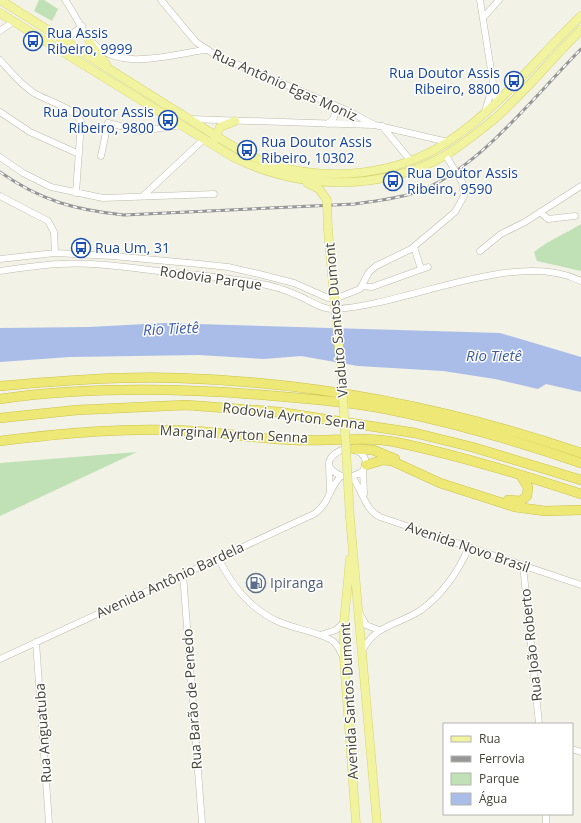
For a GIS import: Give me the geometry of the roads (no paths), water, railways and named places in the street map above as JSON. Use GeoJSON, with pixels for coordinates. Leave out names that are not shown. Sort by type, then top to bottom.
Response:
{"type":"FeatureCollection","features":[{"type":"Feature","properties":{"kind":"highway","name":"Rodovia Ayrton Senna"},"geometry":{"type":"LineString","coordinates":[[0,386],[64,381],[178,378],[319,390],[412,406],[455,416],[528,435],[581,453]]}},
{"type":"Feature","properties":{"kind":"highway","name":"Rodovia Ayrton Senna"},"geometry":{"type":"LineString","coordinates":[[0,399],[33,394],[124,389],[187,389],[349,403],[385,409],[481,431],[581,462]]}},
{"type":"Feature","properties":{"kind":"highway","name":"Rodovia Ayrton Senna"},"geometry":{"type":"LineString","coordinates":[[0,418],[77,410],[186,405],[279,412],[415,433],[472,447],[581,480]]}},
{"type":"Feature","properties":{"kind":"highway","name":"Marginal Ayrton Senna"},"geometry":{"type":"LineString","coordinates":[[0,441],[75,433],[149,430],[193,431],[294,440],[362,438],[394,442],[428,450],[581,494]]}},
{"type":"Feature","properties":{"kind":"highway"},"geometry":{"type":"LineString","coordinates":[[354,449],[385,454],[430,476],[458,486],[512,501],[521,501],[528,492],[528,487],[521,476]]}},
{"type":"Feature","properties":{"kind":"highway"},"geometry":{"type":"LineString","coordinates":[[365,468],[383,460],[392,461],[440,483],[516,507],[545,511],[581,510]]}},
{"type":"Feature","properties":{"kind":"main road"},"geometry":{"type":"LineString","coordinates":[[0,0],[110,70],[247,154],[273,164],[305,172],[330,173],[356,173],[377,170],[410,160],[448,142],[496,102],[581,16]]}},
{"type":"Feature","properties":{"kind":"main road"},"geometry":{"type":"LineString","coordinates":[[0,13],[213,145],[255,167],[297,179],[318,188],[327,201]]}},
{"type":"Feature","properties":{"kind":"main road"},"geometry":{"type":"LineString","coordinates":[[297,179],[329,183],[366,180],[389,176],[447,157],[493,120],[581,30]]}},
{"type":"Feature","properties":{"kind":"main road"},"geometry":{"type":"LineString","coordinates":[[88,37],[91,45],[110,70]]}},
{"type":"Feature","properties":{"kind":"main road"},"geometry":{"type":"LineString","coordinates":[[493,120],[496,102]]}},
{"type":"Feature","properties":{"kind":"main road"},"geometry":{"type":"LineString","coordinates":[[213,145],[220,127],[235,121]]}},
{"type":"Feature","properties":{"kind":"main road","name":"Viaduto Santos Dumont"},"geometry":{"type":"LineString","coordinates":[[330,173],[327,201],[328,230],[342,381],[352,537],[353,580]]}},
{"type":"Feature","properties":{"kind":"main road","name":"Avenida Santos Dumont"},"geometry":{"type":"LineString","coordinates":[[353,580],[358,611],[377,823]]}},
{"type":"Feature","properties":{"kind":"main road","name":"Avenida Santos Dumont"},"geometry":{"type":"LineString","coordinates":[[353,580],[344,622],[344,659],[356,823]]}},
{"type":"Feature","properties":{"kind":"street"},"geometry":{"type":"LineString","coordinates":[[65,0],[88,37],[103,50],[124,60],[135,60],[205,50]]}},
{"type":"Feature","properties":{"kind":"street","name":"Rua Antônio Egas Moniz"},"geometry":{"type":"LineString","coordinates":[[161,0],[196,42],[205,50],[217,56],[375,125],[448,142]]}},
{"type":"Feature","properties":{"kind":"street"},"geometry":{"type":"LineString","coordinates":[[480,0],[496,102]]}},
{"type":"Feature","properties":{"kind":"street"},"geometry":{"type":"LineString","coordinates":[[483,18],[499,0]]}},
{"type":"Feature","properties":{"kind":"street"},"geometry":{"type":"LineString","coordinates":[[0,31],[14,21]]}},
{"type":"Feature","properties":{"kind":"street"},"geometry":{"type":"LineString","coordinates":[[65,40],[82,26]]}},
{"type":"Feature","properties":{"kind":"street"},"geometry":{"type":"LineString","coordinates":[[0,60],[34,93],[69,110],[79,118],[81,122],[76,193]]}},
{"type":"Feature","properties":{"kind":"street"},"geometry":{"type":"LineString","coordinates":[[486,111],[493,85]]}},
{"type":"Feature","properties":{"kind":"street"},"geometry":{"type":"LineString","coordinates":[[328,124],[332,121],[335,115],[333,106]]}},
{"type":"Feature","properties":{"kind":"street"},"geometry":{"type":"LineString","coordinates":[[0,112],[30,132],[79,154]]}},
{"type":"Feature","properties":{"kind":"street"},"geometry":{"type":"LineString","coordinates":[[189,119],[375,125]]}},
{"type":"Feature","properties":{"kind":"street"},"geometry":{"type":"LineString","coordinates":[[101,156],[106,126],[109,123],[141,132],[182,125]]}},
{"type":"Feature","properties":{"kind":"street"},"geometry":{"type":"LineString","coordinates":[[382,126],[410,160]]}},
{"type":"Feature","properties":{"kind":"street"},"geometry":{"type":"LineString","coordinates":[[143,196],[204,139]]}},
{"type":"Feature","properties":{"kind":"street"},"geometry":{"type":"LineString","coordinates":[[0,157],[37,180],[51,186],[76,193],[108,199],[129,199],[143,196],[176,197],[214,194]]}},
{"type":"Feature","properties":{"kind":"street"},"geometry":{"type":"LineString","coordinates":[[0,260],[55,254],[112,256],[228,267],[294,283],[330,299],[342,297],[362,286],[370,272],[376,266],[406,253],[455,212],[464,196],[462,182],[447,157]]}},
{"type":"Feature","properties":{"kind":"street"},"geometry":{"type":"LineString","coordinates":[[480,251],[501,234],[540,212],[581,186]]}},
{"type":"Feature","properties":{"kind":"street"},"geometry":{"type":"LineString","coordinates":[[0,196],[48,221],[54,232],[55,254]]}},
{"type":"Feature","properties":{"kind":"street"},"geometry":{"type":"LineString","coordinates":[[540,212],[548,219],[575,216]]}},
{"type":"Feature","properties":{"kind":"street"},"geometry":{"type":"LineString","coordinates":[[414,247],[421,269]]}},
{"type":"Feature","properties":{"kind":"street","name":"Rodovia Parque"},"geometry":{"type":"LineString","coordinates":[[0,270],[43,265],[76,264],[222,278],[268,286],[300,296],[323,308],[335,309],[362,305],[525,270],[565,274],[581,281]]}},
{"type":"Feature","properties":{"kind":"street"},"geometry":{"type":"LineString","coordinates":[[362,286],[372,287],[428,267]]}},
{"type":"Feature","properties":{"kind":"street"},"geometry":{"type":"LineString","coordinates":[[330,492],[330,459],[335,453],[344,449],[354,449],[364,457],[364,498]]}},
{"type":"Feature","properties":{"kind":"street"},"geometry":{"type":"LineString","coordinates":[[329,466],[341,476],[351,476],[365,468]]}},
{"type":"Feature","properties":{"kind":"street","name":"Avenida Antônio Bardela"},"geometry":{"type":"LineString","coordinates":[[0,659],[314,514],[324,507],[332,485],[341,476]]}},
{"type":"Feature","properties":{"kind":"street","name":"Avenida Novo Brasil"},"geometry":{"type":"LineString","coordinates":[[351,476],[364,498],[367,507],[380,517],[581,585]]}},
{"type":"Feature","properties":{"kind":"street"},"geometry":{"type":"LineString","coordinates":[[362,653],[368,640],[379,630],[408,618],[430,602],[449,582],[461,565],[469,547]]}},
{"type":"Feature","properties":{"kind":"street"},"geometry":{"type":"LineString","coordinates":[[218,558],[234,587],[251,604],[276,621],[290,627],[320,635],[335,643],[344,659]]}},
{"type":"Feature","properties":{"kind":"street","name":"Rua João Roberto"},"geometry":{"type":"LineString","coordinates":[[523,565],[539,723]]}},
{"type":"Feature","properties":{"kind":"street","name":"Rua Barão de Penedo"},"geometry":{"type":"LineString","coordinates":[[183,574],[202,823]]}},
{"type":"Feature","properties":{"kind":"street"},"geometry":{"type":"LineString","coordinates":[[358,611],[366,625],[379,630]]}},
{"type":"Feature","properties":{"kind":"street"},"geometry":{"type":"LineString","coordinates":[[320,635],[336,630],[344,622]]}},
{"type":"Feature","properties":{"kind":"street","name":"Rua Anguatuba"},"geometry":{"type":"LineString","coordinates":[[36,642],[49,823]]}},
{"type":"Feature","properties":{"kind":"water","name":"Rio Tietê"},"geometry":{"type":"Polygon","coordinates":[[[164,323],[500,333],[581,357],[581,392],[546,384],[538,389],[495,379],[443,371],[358,366],[301,356],[264,359],[199,355],[70,357],[0,362],[0,328],[89,327],[164,323]]]}},
{"type":"Feature","properties":{"kind":"railway"},"geometry":{"type":"LineString","coordinates":[[0,172],[30,190],[59,202],[74,207],[124,215],[355,204],[400,197],[414,193],[437,183],[460,168],[504,130],[581,49]]}},
{"type":"Feature","properties":{"kind":"place","name":"Rua Assis Ribeiro, 9999"},"geometry":{"type":"Point","coordinates":[33,41]}},
{"type":"Feature","properties":{"kind":"place","name":"Rua Doutor Assis Ribeiro, 8800"},"geometry":{"type":"Point","coordinates":[514,81]}},
{"type":"Feature","properties":{"kind":"place","name":"Rua Doutor Assis Ribeiro, 9800"},"geometry":{"type":"Point","coordinates":[168,120]}},
{"type":"Feature","properties":{"kind":"place","name":"Rua Doutor Assis Ribeiro, 10302"},"geometry":{"type":"Point","coordinates":[247,150]}},
{"type":"Feature","properties":{"kind":"place","name":"Rua Doutor Assis Ribeiro, 9590"},"geometry":{"type":"Point","coordinates":[393,181]}},
{"type":"Feature","properties":{"kind":"place","name":"Rua Um, 31"},"geometry":{"type":"Point","coordinates":[81,248]}},
{"type":"Feature","properties":{"kind":"place","name":"Ipiranga"},"geometry":{"type":"Point","coordinates":[256,583]}}]}
